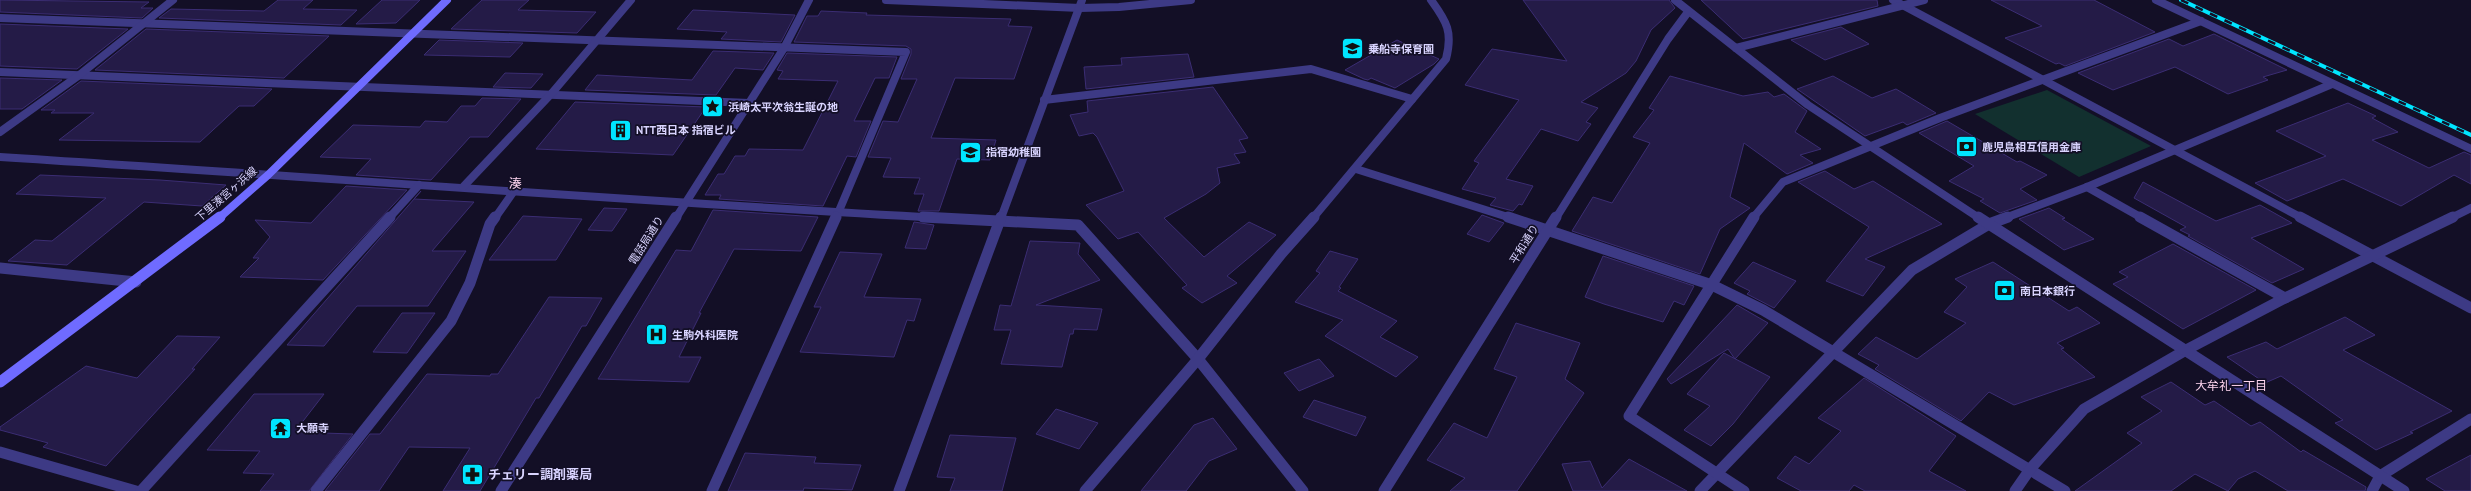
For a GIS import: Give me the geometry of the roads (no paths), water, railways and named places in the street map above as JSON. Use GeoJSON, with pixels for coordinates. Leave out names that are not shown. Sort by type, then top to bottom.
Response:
{"type":"FeatureCollection","features":[{"type":"Feature","properties":{"kind":"main road","name":"下里湊宮ヶ浜線"},"geometry":{"type":"LineString","coordinates":[[0,382],[136,282],[219,218],[268,175],[447,0]]}},
{"type":"Feature","properties":{"kind":"street"},"geometry":{"type":"LineString","coordinates":[[0,132],[78,76],[173,0]]}},
{"type":"Feature","properties":{"kind":"street"},"geometry":{"type":"LineString","coordinates":[[463,187],[552,93],[595,40],[631,0]]}},
{"type":"Feature","properties":{"kind":"street","name":"電話局通り"},"geometry":{"type":"LineString","coordinates":[[501,491],[784,48],[809,0]]}},
{"type":"Feature","properties":{"kind":"street"},"geometry":{"type":"LineString","coordinates":[[886,0],[1081,4],[1119,7],[1191,0]]}},
{"type":"Feature","properties":{"kind":"street"},"geometry":{"type":"LineString","coordinates":[[1085,491],[1198,359],[1281,254],[1356,169],[1446,59],[1451,42],[1448,24],[1431,0]]}},
{"type":"Feature","properties":{"kind":"street"},"geometry":{"type":"LineString","coordinates":[[1675,0],[1688,12],[1808,105],[1869,147],[2404,491]]}},
{"type":"Feature","properties":{"kind":"street"},"geometry":{"type":"LineString","coordinates":[[1893,0],[2171,150],[2375,256],[2471,308]]}},
{"type":"Feature","properties":{"kind":"street"},"geometry":{"type":"LineString","coordinates":[[1736,48],[1924,0]]}},
{"type":"Feature","properties":{"kind":"street"},"geometry":{"type":"LineString","coordinates":[[2156,0],[2471,149]]}},
{"type":"Feature","properties":{"kind":"street"},"geometry":{"type":"LineString","coordinates":[[899,491],[1081,4]]}},
{"type":"Feature","properties":{"kind":"street","name":"平和通り"},"geometry":{"type":"LineString","coordinates":[[1384,491],[1668,39],[1688,12]]}},
{"type":"Feature","properties":{"kind":"street"},"geometry":{"type":"LineString","coordinates":[[0,18],[413,32],[906,52],[838,213],[712,491]]}},
{"type":"Feature","properties":{"kind":"street"},"geometry":{"type":"LineString","coordinates":[[1744,491],[1629,416],[1712,285],[1749,223],[1783,182],[1869,147],[2201,21]]}},
{"type":"Feature","properties":{"kind":"street"},"geometry":{"type":"LineString","coordinates":[[1044,100],[1311,69],[1412,99]]}},
{"type":"Feature","properties":{"kind":"street"},"geometry":{"type":"LineString","coordinates":[[0,72],[359,85],[749,103]]}},
{"type":"Feature","properties":{"kind":"street"},"geometry":{"type":"LineString","coordinates":[[1700,491],[1912,270],[1989,224],[2087,187],[2171,150],[2332,84]]}},
{"type":"Feature","properties":{"kind":"street"},"geometry":{"type":"LineString","coordinates":[[0,157],[463,187],[683,204],[1078,225],[1198,359],[1303,491]]}},
{"type":"Feature","properties":{"kind":"street"},"geometry":{"type":"LineString","coordinates":[[1356,169],[1712,285],[1763,310],[2030,468],[2066,491]]}},
{"type":"Feature","properties":{"kind":"street"},"geometry":{"type":"LineString","coordinates":[[141,491],[419,185]]}},
{"type":"Feature","properties":{"kind":"street"},"geometry":{"type":"LineString","coordinates":[[2087,187],[2285,298]]}},
{"type":"Feature","properties":{"kind":"street"},"geometry":{"type":"LineString","coordinates":[[316,491],[451,321],[470,283],[490,224],[514,191]]}},
{"type":"Feature","properties":{"kind":"street"},"geometry":{"type":"LineString","coordinates":[[2015,491],[2030,468],[2084,409],[2186,350],[2285,298],[2375,256],[2471,208]]}},
{"type":"Feature","properties":{"kind":"street"},"geometry":{"type":"LineString","coordinates":[[0,268],[136,282]]}},
{"type":"Feature","properties":{"kind":"street"},"geometry":{"type":"LineString","coordinates":[[2372,491],[2380,476],[2471,419]]}},
{"type":"Feature","properties":{"kind":"street"},"geometry":{"type":"LineString","coordinates":[[0,452],[136,491]]}},
{"type":"Feature","properties":{"kind":"railway"},"geometry":{"type":"LineString","coordinates":[[2181,0],[2471,135]]}},
{"type":"Feature","properties":{"kind":"place","name":"乗船寺保育園"},"geometry":{"type":"Point","coordinates":[1353,49]}},
{"type":"Feature","properties":{"kind":"place","name":"浜崎太平次翁生誕の地"},"geometry":{"type":"Point","coordinates":[712,107]}},
{"type":"Feature","properties":{"kind":"place","name":"NTT西日本 指宿ビル"},"geometry":{"type":"Point","coordinates":[621,130]}},
{"type":"Feature","properties":{"kind":"place","name":"鹿児島相互信用金庫"},"geometry":{"type":"Point","coordinates":[1966,147]}},
{"type":"Feature","properties":{"kind":"place","name":"指宿幼稚園"},"geometry":{"type":"Point","coordinates":[970,152]}},
{"type":"Feature","properties":{"kind":"place","name":"南日本銀行"},"geometry":{"type":"Point","coordinates":[2005,291]}},
{"type":"Feature","properties":{"kind":"place","name":"生駒外科医院"},"geometry":{"type":"Point","coordinates":[656,335]}},
{"type":"Feature","properties":{"kind":"place","name":"大願寺"},"geometry":{"type":"Point","coordinates":[281,428]}},
{"type":"Feature","properties":{"kind":"place","name":"チェリー調剤薬局"},"geometry":{"type":"Point","coordinates":[472,474]}},
{"type":"Feature","properties":{"kind":"district","name":"湊"},"geometry":{"type":"Point","coordinates":[515,183]}},
{"type":"Feature","properties":{"kind":"district","name":"大牟礼一丁目"},"geometry":{"type":"Point","coordinates":[2231,386]}}]}
